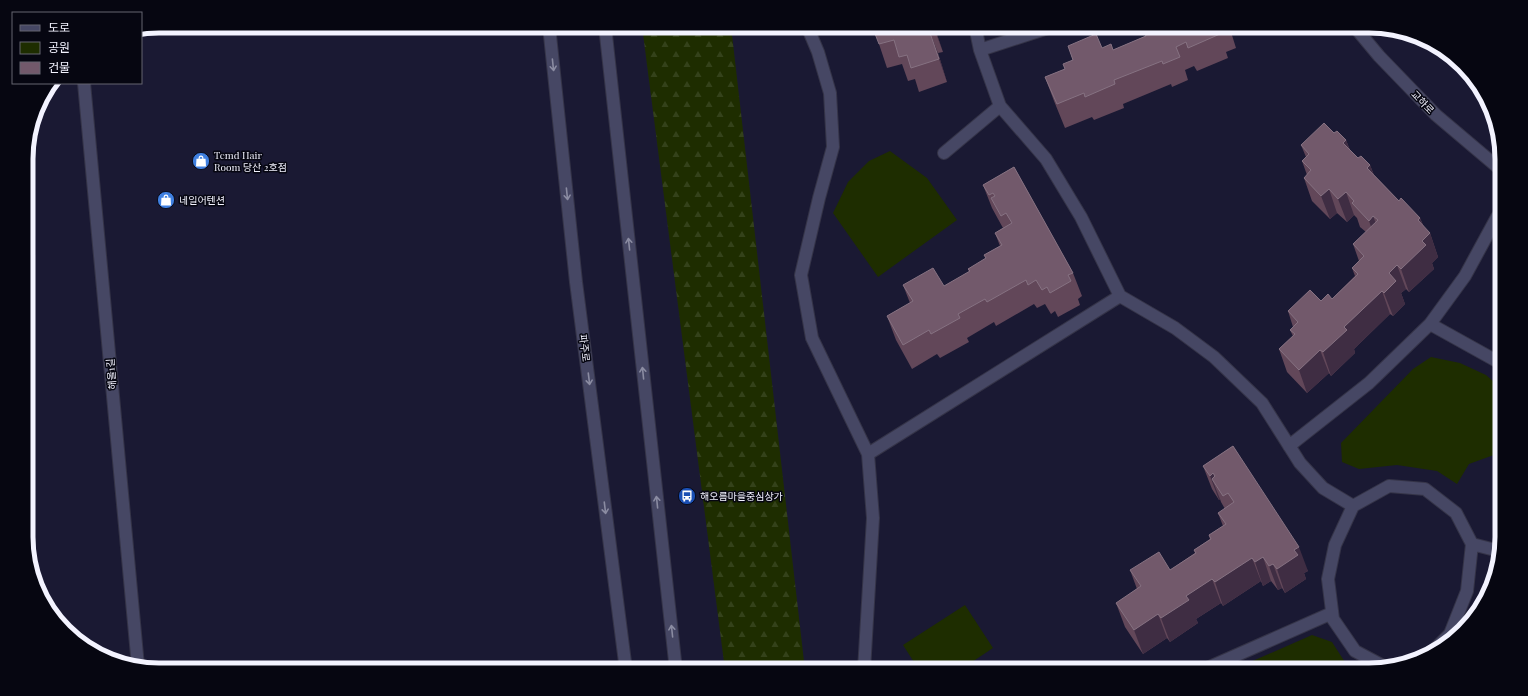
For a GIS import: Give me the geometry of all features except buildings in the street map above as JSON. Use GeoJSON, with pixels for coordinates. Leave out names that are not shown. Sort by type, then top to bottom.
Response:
{"type":"FeatureCollection","features":[{"type":"Feature","properties":{"kind":"street","name":"파주로"},"geometry":{"type":"LineString","coordinates":[[550,33],[576,282],[625,663]]}},
{"type":"Feature","properties":{"kind":"street"},"geometry":{"type":"LineString","coordinates":[[606,33],[675,663]]}},
{"type":"Feature","properties":{"kind":"street"},"geometry":{"type":"LineString","coordinates":[[810,33],[818,52],[830,93],[833,147],[819,198],[801,275],[812,338],[868,454],[874,518],[864,663]]}},
{"type":"Feature","properties":{"kind":"street"},"geometry":{"type":"LineString","coordinates":[[976,33],[980,50],[1000,106],[1046,160],[1081,217],[1120,296],[1175,328],[1214,357],[1262,403],[1300,463],[1323,488],[1353,506]]}},
{"type":"Feature","properties":{"kind":"street"},"geometry":{"type":"LineString","coordinates":[[980,50],[1032,33]]}},
{"type":"Feature","properties":{"kind":"street","name":"교하로"},"geometry":{"type":"LineString","coordinates":[[1360,33],[1379,56],[1436,115],[1495,165]]}},
{"type":"Feature","properties":{"kind":"street","name":"해올1길"},"geometry":{"type":"LineString","coordinates":[[84,84],[138,661]]}},
{"type":"Feature","properties":{"kind":"street"},"geometry":{"type":"LineString","coordinates":[[944,153],[1000,106]]}},
{"type":"Feature","properties":{"kind":"street"},"geometry":{"type":"LineString","coordinates":[[1290,446],[1369,383],[1430,324],[1465,276],[1495,221]]}},
{"type":"Feature","properties":{"kind":"street"},"geometry":{"type":"LineString","coordinates":[[868,454],[1120,296]]}},
{"type":"Feature","properties":{"kind":"street"},"geometry":{"type":"LineString","coordinates":[[1430,324],[1495,360]]}},
{"type":"Feature","properties":{"kind":"street"},"geometry":{"type":"LineString","coordinates":[[1377,663],[1355,651],[1333,619],[1328,579],[1335,545],[1353,506],[1389,486],[1425,489],[1456,513],[1472,544],[1467,591],[1450,633]]}},
{"type":"Feature","properties":{"kind":"street"},"geometry":{"type":"LineString","coordinates":[[1472,544],[1494,550]]}},
{"type":"Feature","properties":{"kind":"street"},"geometry":{"type":"LineString","coordinates":[[1219,663],[1332,613]]}},
{"type":"Feature","properties":{"kind":"green space"},"geometry":{"type":"Polygon","coordinates":[[[643,33],[732,33],[804,663],[724,663],[643,33]]]}},
{"type":"Feature","properties":{"kind":"green space"},"geometry":{"type":"Polygon","coordinates":[[[890,151],[927,178],[957,220],[878,277],[833,213],[848,182],[869,161],[890,151]]]}},
{"type":"Feature","properties":{"kind":"green space"},"geometry":{"type":"Polygon","coordinates":[[[1431,357],[1460,363],[1486,375],[1495,383],[1495,455],[1469,464],[1457,484],[1437,471],[1397,465],[1359,469],[1342,462],[1341,443],[1413,369],[1431,357]]]}},
{"type":"Feature","properties":{"kind":"green space"},"geometry":{"type":"Polygon","coordinates":[[[965,605],[993,648],[970,663],[915,663],[903,645],[965,605]]]}},
{"type":"Feature","properties":{"kind":"green space"},"geometry":{"type":"Polygon","coordinates":[[[1312,635],[1332,642],[1346,663],[1248,663],[1312,635]]]}},
{"type":"Feature","properties":{"kind":"place","name":"Temd Hair Room 당산 2호점"},"geometry":{"type":"Point","coordinates":[201,161]}},
{"type":"Feature","properties":{"kind":"place","name":"네일어텐션"},"geometry":{"type":"Point","coordinates":[166,200]}},
{"type":"Feature","properties":{"kind":"place","name":"해오름마을중심상가"},"geometry":{"type":"Point","coordinates":[687,496]}}]}
